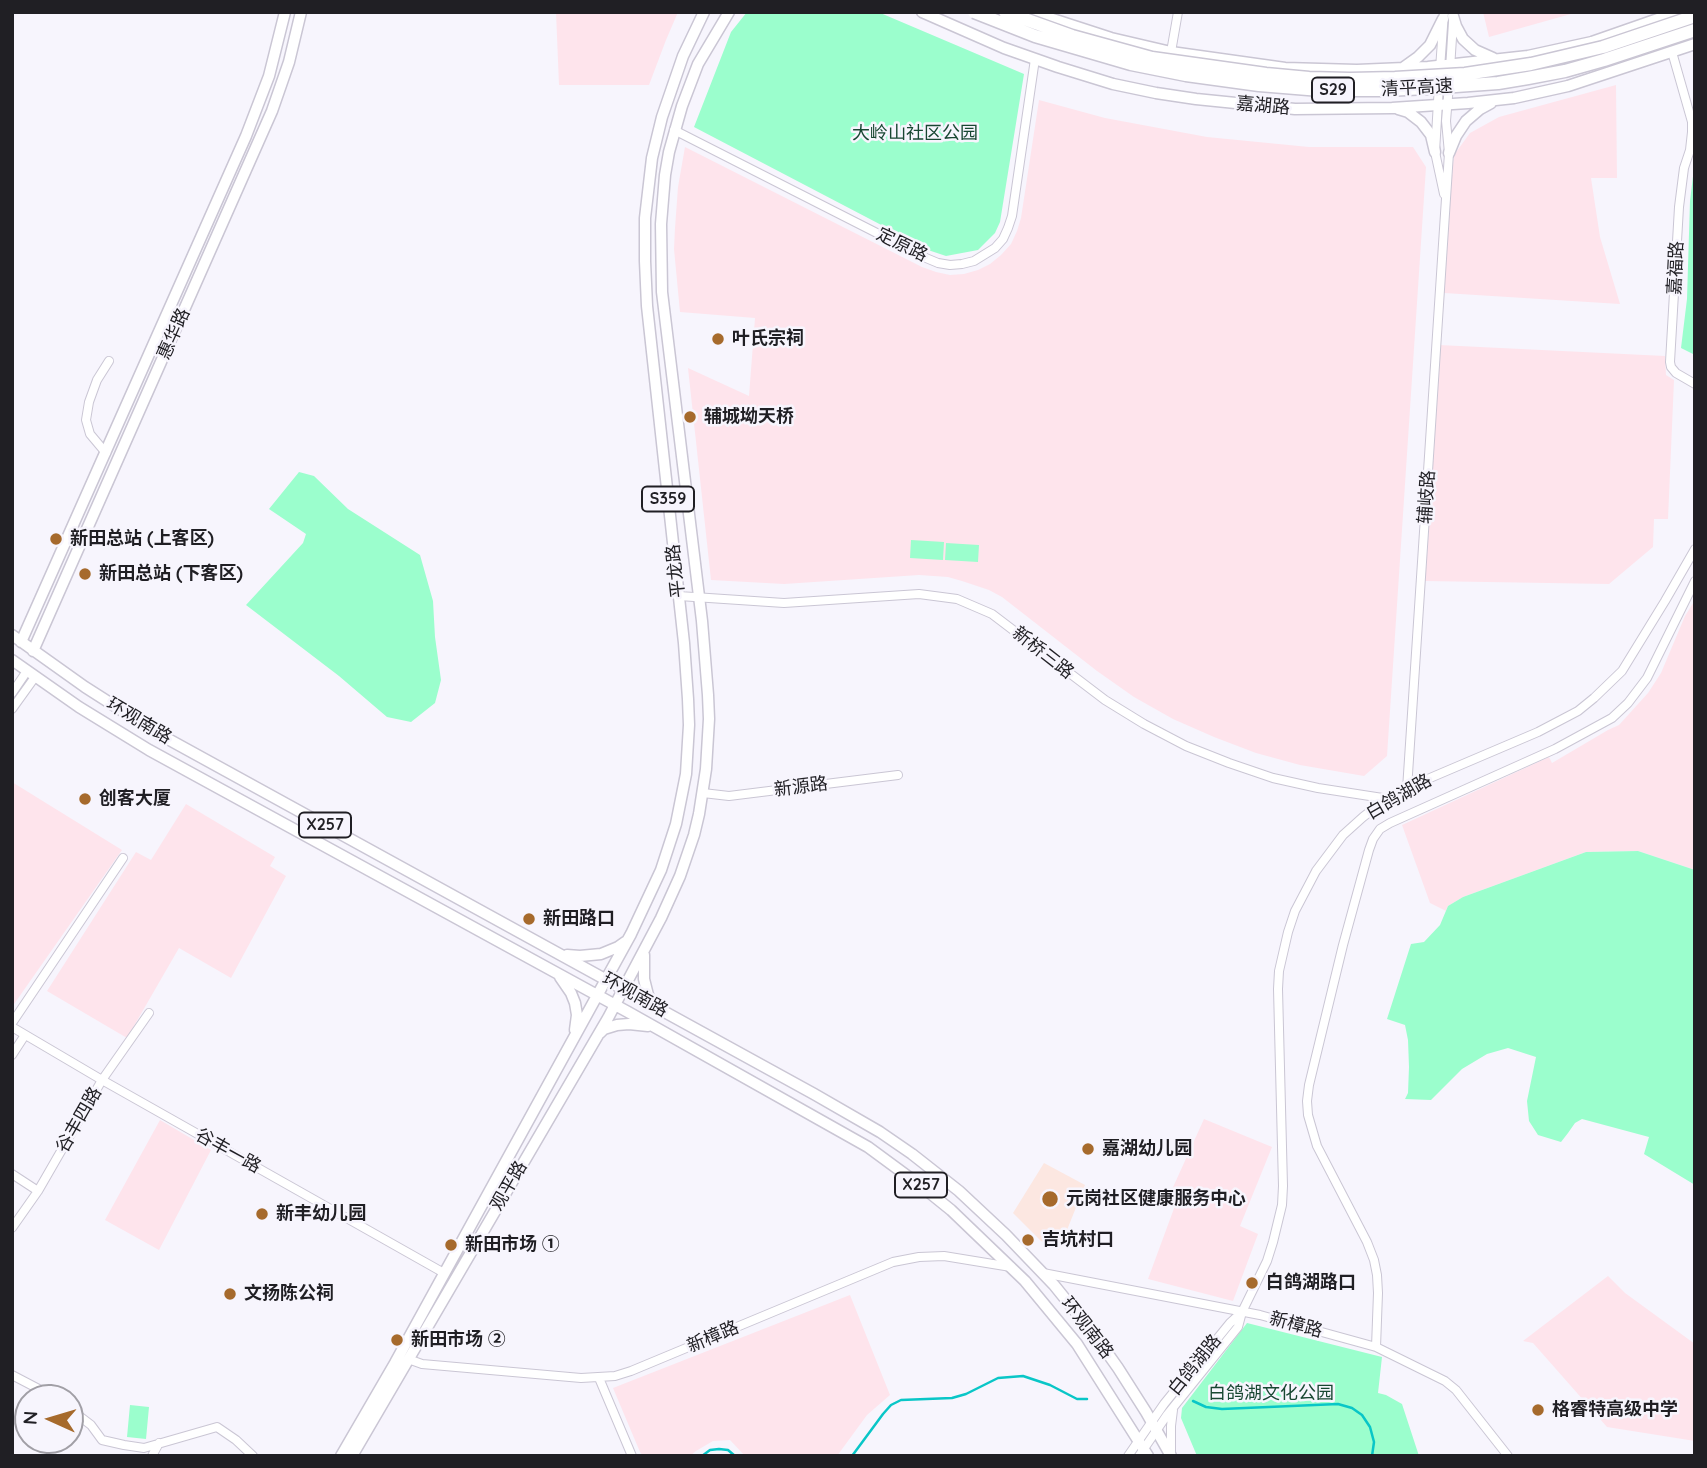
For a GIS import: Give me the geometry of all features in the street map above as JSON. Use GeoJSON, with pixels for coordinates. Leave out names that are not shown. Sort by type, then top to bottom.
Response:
{"type":"FeatureCollection","features":[{"type":"Feature","properties":{"kind":"highway","name":"清平高速"},"geometry":{"type":"LineString","coordinates":[[974,12],[1068,47],[1143,67],[1259,85],[1320,90],[1387,90],[1498,83],[1565,71],[1695,30]]}},
{"type":"Feature","properties":{"kind":"highway","name":"清平高速"},"geometry":{"type":"LineString","coordinates":[[1005,12],[1072,36],[1152,58],[1246,72],[1350,79],[1433,76],[1531,64],[1603,47],[1695,16]]}},
{"type":"Feature","properties":{"kind":"main road","name":"惠华路"},"geometry":{"type":"LineString","coordinates":[[17,639],[106,453],[255,116],[275,56],[285,12]]}},
{"type":"Feature","properties":{"kind":"main road","name":"惠华路"},"geometry":{"type":"LineString","coordinates":[[33,651],[272,111],[289,62],[301,12]]}},
{"type":"Feature","properties":{"kind":"main road","name":"平龙路"},"geometry":{"type":"LineString","coordinates":[[597,995],[650,894],[669,846],[686,774],[688,699],[647,306],[645,218],[649,177],[662,117],[683,56],[704,12]]}},
{"type":"Feature","properties":{"kind":"main road","name":"平龙路"},"geometry":{"type":"LineString","coordinates":[[624,988],[661,918],[688,855],[703,793],[709,719],[705,659],[661,282],[660,248],[663,199],[674,130],[698,64],[729,12]]}},
{"type":"Feature","properties":{"kind":"main road","name":"嘉湖路"},"geometry":{"type":"LineString","coordinates":[[922,12],[978,38],[1058,68],[1124,87],[1196,99],[1294,109],[1443,105],[1540,93],[1695,44]]}},
{"type":"Feature","properties":{"kind":"main road"},"geometry":{"type":"LineString","coordinates":[[1031,12],[1111,38],[1171,52],[1285,68],[1357,70],[1445,66],[1528,56],[1592,42],[1665,14],[1678,12]]}},
{"type":"Feature","properties":{"kind":"main road"},"geometry":{"type":"LineString","coordinates":[[1396,69],[1412,62],[1424,52],[1448,15],[1469,46],[1482,55],[1499,60]]}},
{"type":"Feature","properties":{"kind":"main road"},"geometry":{"type":"LineString","coordinates":[[1449,153],[1466,121],[1498,99]]}},
{"type":"Feature","properties":{"kind":"main road"},"geometry":{"type":"LineString","coordinates":[[1392,108],[1408,112],[1421,122],[1431,135],[1435,152]]}},
{"type":"Feature","properties":{"kind":"main road","name":"环观南路"},"geometry":{"type":"LineString","coordinates":[[17,639],[104,700],[158,733],[851,1114],[912,1154],[958,1191],[1043,1273],[1097,1337],[1171,1456]]}},
{"type":"Feature","properties":{"kind":"main road","name":"环观南路"},"geometry":{"type":"LineString","coordinates":[[12,660],[96,718],[149,750],[659,1029],[868,1147],[951,1210],[1011,1267],[1044,1303],[1077,1344],[1142,1450]]}},
{"type":"Feature","properties":{"kind":"main road"},"geometry":{"type":"LineString","coordinates":[[558,953],[580,956],[601,954],[618,947],[631,934]]}},
{"type":"Feature","properties":{"kind":"main road"},"geometry":{"type":"LineString","coordinates":[[645,949],[644,979],[654,1005]]}},
{"type":"Feature","properties":{"kind":"main road"},"geometry":{"type":"LineString","coordinates":[[556,974],[566,984],[575,1003],[576,1026],[573,1039]]}},
{"type":"Feature","properties":{"kind":"main road","name":"观平路"},"geometry":{"type":"LineString","coordinates":[[352,1456],[624,988]]}},
{"type":"Feature","properties":{"kind":"main road","name":"观平路"},"geometry":{"type":"LineString","coordinates":[[341,1456],[597,995]]}},
{"type":"Feature","properties":{"kind":"main road"},"geometry":{"type":"LineString","coordinates":[[597,1035],[604,1029],[617,1025],[639,1024],[659,1029]]}},
{"type":"Feature","properties":{"kind":"street"},"geometry":{"type":"LineString","coordinates":[[1171,52],[1178,12]]}},
{"type":"Feature","properties":{"kind":"street"},"geometry":{"type":"LineString","coordinates":[[1446,205],[1435,152],[1443,105],[1448,15]]}},
{"type":"Feature","properties":{"kind":"street","name":"嘉福路"},"geometry":{"type":"LineString","coordinates":[[1672,52],[1692,122],[1692,132],[1679,207],[1670,362],[1676,373],[1695,384]]}},
{"type":"Feature","properties":{"kind":"street","name":"定原路"},"geometry":{"type":"LineString","coordinates":[[674,130],[926,258],[938,263],[962,264],[974,261],[995,248],[1008,228],[1035,59]]}},
{"type":"Feature","properties":{"kind":"street","name":"辅岐路"},"geometry":{"type":"LineString","coordinates":[[1407,789],[1449,153],[1443,105]]}},
{"type":"Feature","properties":{"kind":"street"},"geometry":{"type":"LineString","coordinates":[[106,453],[90,434],[86,420],[97,380],[109,361]]}},
{"type":"Feature","properties":{"kind":"street","name":"白鸽湖路"},"geometry":{"type":"LineString","coordinates":[[1154,1426],[1238,1327],[1241,1312],[1267,1261],[1282,1205],[1283,1186],[1279,971],[1288,932],[1315,871],[1343,835],[1363,817],[1390,799],[1538,732],[1578,711],[1609,686],[1622,671],[1695,549]]}},
{"type":"Feature","properties":{"kind":"street"},"geometry":{"type":"LineString","coordinates":[[1376,1347],[1378,1293],[1374,1260],[1317,1146],[1307,1101],[1308,1085],[1339,958],[1373,839],[1380,829],[1390,822],[1555,748],[1612,718],[1628,703],[1647,678],[1695,581]]}},
{"type":"Feature","properties":{"kind":"street","name":"新桥三路"},"geometry":{"type":"LineString","coordinates":[[679,596],[784,603],[919,594],[957,599],[992,614],[1105,700],[1186,746],[1284,781],[1390,799]]}},
{"type":"Feature","properties":{"kind":"street"},"geometry":{"type":"LineString","coordinates":[[12,693],[31,674]]}},
{"type":"Feature","properties":{"kind":"street"},"geometry":{"type":"LineString","coordinates":[[12,709],[31,674]]}},
{"type":"Feature","properties":{"kind":"street","name":"新源路"},"geometry":{"type":"LineString","coordinates":[[703,793],[729,796],[898,775]]}},
{"type":"Feature","properties":{"kind":"street"},"geometry":{"type":"LineString","coordinates":[[12,1025],[123,858]]}},
{"type":"Feature","properties":{"kind":"street","name":"谷丰四路"},"geometry":{"type":"LineString","coordinates":[[12,1228],[38,1191],[102,1080],[149,1013]]}},
{"type":"Feature","properties":{"kind":"street","name":"谷丰一路"},"geometry":{"type":"LineString","coordinates":[[12,1025],[102,1080],[444,1273]]}},
{"type":"Feature","properties":{"kind":"street"},"geometry":{"type":"LineString","coordinates":[[12,1055],[25,1035]]}},
{"type":"Feature","properties":{"kind":"street"},"geometry":{"type":"LineString","coordinates":[[12,1174],[38,1191]]}},
{"type":"Feature","properties":{"kind":"street","name":"新樟路"},"geometry":{"type":"LineString","coordinates":[[408,1359],[422,1364],[599,1378],[631,1371],[893,1262],[944,1256],[1011,1267]]}},
{"type":"Feature","properties":{"kind":"street","name":"新樟路"},"geometry":{"type":"LineString","coordinates":[[1043,1273],[1241,1312],[1376,1347],[1445,1381],[1456,1390],[1508,1456]]}},
{"type":"Feature","properties":{"kind":"street","name":"白鸽湖路"},"geometry":{"type":"LineString","coordinates":[[1154,1426],[1241,1312]]}},
{"type":"Feature","properties":{"kind":"street"},"geometry":{"type":"LineString","coordinates":[[12,1375],[29,1384]]}},
{"type":"Feature","properties":{"kind":"street"},"geometry":{"type":"LineString","coordinates":[[599,1378],[632,1456]]}},
{"type":"Feature","properties":{"kind":"street"},"geometry":{"type":"LineString","coordinates":[[1171,1456],[1171,1426],[1177,1402]]}},
{"type":"Feature","properties":{"kind":"street"},"geometry":{"type":"LineString","coordinates":[[84,1420],[102,1440],[144,1448],[217,1427],[253,1456]]}},
{"type":"Feature","properties":{"kind":"street"},"geometry":{"type":"LineString","coordinates":[[1128,1456],[1142,1450],[1154,1426]]}},
{"type":"Feature","properties":{"kind":"street"},"geometry":{"type":"LineString","coordinates":[[152,1456],[159,1443]]}},
{"type":"Feature","properties":{"kind":"shaded area"},"geometry":{"type":"Polygon","coordinates":[[[556,12],[678,12],[649,85],[559,85],[556,12]]]}},
{"type":"Feature","properties":{"kind":"shaded area"},"geometry":{"type":"Polygon","coordinates":[[[1483,12],[1578,12],[1489,37],[1483,12]]]}},
{"type":"Feature","properties":{"kind":"shaded area"},"geometry":{"type":"Polygon","coordinates":[[[1616,85],[1617,178],[1591,178],[1600,237],[1620,304],[1444,293],[1454,155],[1470,133],[1499,117],[1616,85]]]}},
{"type":"Feature","properties":{"kind":"shaded area"},"geometry":{"type":"Polygon","coordinates":[[[1039,100],[1105,118],[1207,137],[1309,147],[1413,147],[1426,167],[1387,756],[1364,776],[1300,765],[1256,753],[1173,719],[1134,697],[1097,671],[1002,597],[962,581],[919,575],[784,584],[711,580],[688,368],[749,396],[755,318],[680,312],[674,249],[678,187],[685,147],[922,267],[950,275],[964,274],[990,264],[1011,244],[1017,231],[1039,100]]]}},
{"type":"Feature","properties":{"kind":"shaded area"},"geometry":{"type":"Polygon","coordinates":[[[1439,345],[1665,356],[1666,375],[1674,380],[1668,519],[1654,519],[1653,547],[1609,584],[1425,581],[1439,345]]]}},
{"type":"Feature","properties":{"kind":"shaded area"},"geometry":{"type":"Polygon","coordinates":[[[1695,600],[1695,870],[1638,851],[1586,852],[1463,897],[1448,906],[1446,911],[1430,903],[1402,825],[1549,757],[1552,763],[1619,725],[1648,693],[1661,673],[1685,616],[1695,600]]]}},
{"type":"Feature","properties":{"kind":"shaded area"},"geometry":{"type":"Polygon","coordinates":[[[12,782],[122,850],[12,1007],[12,782]]]}},
{"type":"Feature","properties":{"kind":"shaded area"},"geometry":{"type":"Polygon","coordinates":[[[186,804],[275,857],[270,866],[286,876],[231,978],[179,948],[127,1038],[47,991],[136,852],[151,860],[186,804]]]}},
{"type":"Feature","properties":{"kind":"shaded area"},"geometry":{"type":"Polygon","coordinates":[[[1204,1119],[1272,1147],[1240,1226],[1258,1234],[1233,1301],[1148,1279],[1176,1203],[1169,1196],[1204,1119]]]}},
{"type":"Feature","properties":{"kind":"shaded area"},"geometry":{"type":"Polygon","coordinates":[[[160,1120],[211,1150],[159,1250],[105,1220],[160,1120]]]}},
{"type":"Feature","properties":{"kind":"shaded area","name":"元岗社区健康服务中心"},"geometry":{"type":"Polygon","coordinates":[[[1044,1163],[1085,1185],[1059,1250],[1041,1241],[1013,1213],[1044,1163]]]}},
{"type":"Feature","properties":{"kind":"shaded area"},"geometry":{"type":"Polygon","coordinates":[[[1608,1276],[1625,1293],[1695,1344],[1695,1441],[1607,1427],[1533,1343],[1523,1341],[1608,1276]]]}},
{"type":"Feature","properties":{"kind":"shaded area"},"geometry":{"type":"Polygon","coordinates":[[[850,1295],[890,1395],[867,1415],[837,1456],[745,1456],[730,1440],[713,1441],[690,1456],[643,1456],[613,1388],[850,1295]]]}},
{"type":"Feature","properties":{"kind":"green space","name":"大岭山社区公园"},"geometry":{"type":"Polygon","coordinates":[[[747,12],[878,12],[1024,74],[1000,222],[995,233],[978,250],[946,256],[931,251],[694,127],[731,32],[747,12]]]}},
{"type":"Feature","properties":{"kind":"green space"},"geometry":{"type":"Polygon","coordinates":[[[1694,168],[1695,355],[1681,348],[1687,299],[1690,201],[1694,168]]]}},
{"type":"Feature","properties":{"kind":"green space"},"geometry":{"type":"Polygon","coordinates":[[[299,472],[314,476],[348,509],[420,555],[433,601],[441,680],[435,703],[411,722],[387,717],[339,676],[246,605],[303,543],[306,534],[269,509],[299,472]]]}},
{"type":"Feature","properties":{"kind":"green space"},"geometry":{"type":"Polygon","coordinates":[[[911,540],[944,542],[943,560],[910,558],[911,540]]]}},
{"type":"Feature","properties":{"kind":"green space"},"geometry":{"type":"Polygon","coordinates":[[[946,543],[979,545],[978,562],[945,560],[946,543]]]}},
{"type":"Feature","properties":{"kind":"green space"},"geometry":{"type":"Polygon","coordinates":[[[1638,851],[1695,870],[1695,1185],[1644,1154],[1649,1137],[1582,1119],[1575,1123],[1561,1142],[1538,1135],[1529,1121],[1527,1101],[1536,1057],[1508,1048],[1487,1054],[1462,1069],[1431,1100],[1405,1099],[1408,1093],[1409,1067],[1405,1025],[1387,1019],[1411,944],[1424,942],[1440,925],[1448,906],[1463,897],[1586,852],[1638,851]]]}},
{"type":"Feature","properties":{"kind":"green space","name":"白鸽湖文化公园"},"geometry":{"type":"Polygon","coordinates":[[[1247,1323],[1382,1357],[1378,1393],[1402,1404],[1419,1456],[1197,1456],[1181,1418],[1182,1408],[1247,1323]]]}},
{"type":"Feature","properties":{"kind":"green space"},"geometry":{"type":"Polygon","coordinates":[[[130,1405],[149,1407],[146,1439],[127,1437],[130,1405]]]}},
{"type":"Feature","properties":{"kind":"waterway"},"geometry":{"type":"LineString","coordinates":[[852,1456],[883,1414],[891,1405],[901,1400],[952,1398],[998,1378],[1023,1376],[1050,1385],[1077,1399],[1087,1399]]}},
{"type":"Feature","properties":{"kind":"waterway"},"geometry":{"type":"LineString","coordinates":[[1193,1401],[1206,1407],[1222,1409],[1338,1404],[1352,1408],[1362,1415],[1370,1427],[1374,1442],[1372,1456]]}},
{"type":"Feature","properties":{"kind":"waterway"},"geometry":{"type":"LineString","coordinates":[[702,1456],[710,1450],[719,1449],[728,1450],[735,1456]]}},
{"type":"Feature","properties":{"kind":"place","name":"叶氏宗祠"},"geometry":{"type":"Point","coordinates":[718,339]}},
{"type":"Feature","properties":{"kind":"place","name":"辅城坳天桥"},"geometry":{"type":"Point","coordinates":[690,417]}},
{"type":"Feature","properties":{"kind":"place","name":"新田总站 (上客区)"},"geometry":{"type":"Point","coordinates":[56,539]}},
{"type":"Feature","properties":{"kind":"place","name":"新田总站 (下客区)"},"geometry":{"type":"Point","coordinates":[85,574]}},
{"type":"Feature","properties":{"kind":"place","name":"创客大厦"},"geometry":{"type":"Point","coordinates":[85,799]}},
{"type":"Feature","properties":{"kind":"place","name":"新田路口"},"geometry":{"type":"Point","coordinates":[529,919]}},
{"type":"Feature","properties":{"kind":"place","name":"嘉湖幼儿园"},"geometry":{"type":"Point","coordinates":[1088,1149]}},
{"type":"Feature","properties":{"kind":"place","name":"元岗社区健康服务中心"},"geometry":{"type":"Point","coordinates":[1050,1199]}},
{"type":"Feature","properties":{"kind":"place","name":"新丰幼儿园"},"geometry":{"type":"Point","coordinates":[262,1214]}},
{"type":"Feature","properties":{"kind":"place","name":"吉坑村口"},"geometry":{"type":"Point","coordinates":[1028,1240]}},
{"type":"Feature","properties":{"kind":"place","name":"新田市场 ①"},"geometry":{"type":"Point","coordinates":[451,1245]}},
{"type":"Feature","properties":{"kind":"place","name":"白鸽湖路口"},"geometry":{"type":"Point","coordinates":[1252,1283]}},
{"type":"Feature","properties":{"kind":"place","name":"文扬陈公祠"},"geometry":{"type":"Point","coordinates":[230,1294]}},
{"type":"Feature","properties":{"kind":"place","name":"新田市场 ②"},"geometry":{"type":"Point","coordinates":[397,1340]}},
{"type":"Feature","properties":{"kind":"place","name":"格睿特高级中学"},"geometry":{"type":"Point","coordinates":[1538,1410]}}]}
